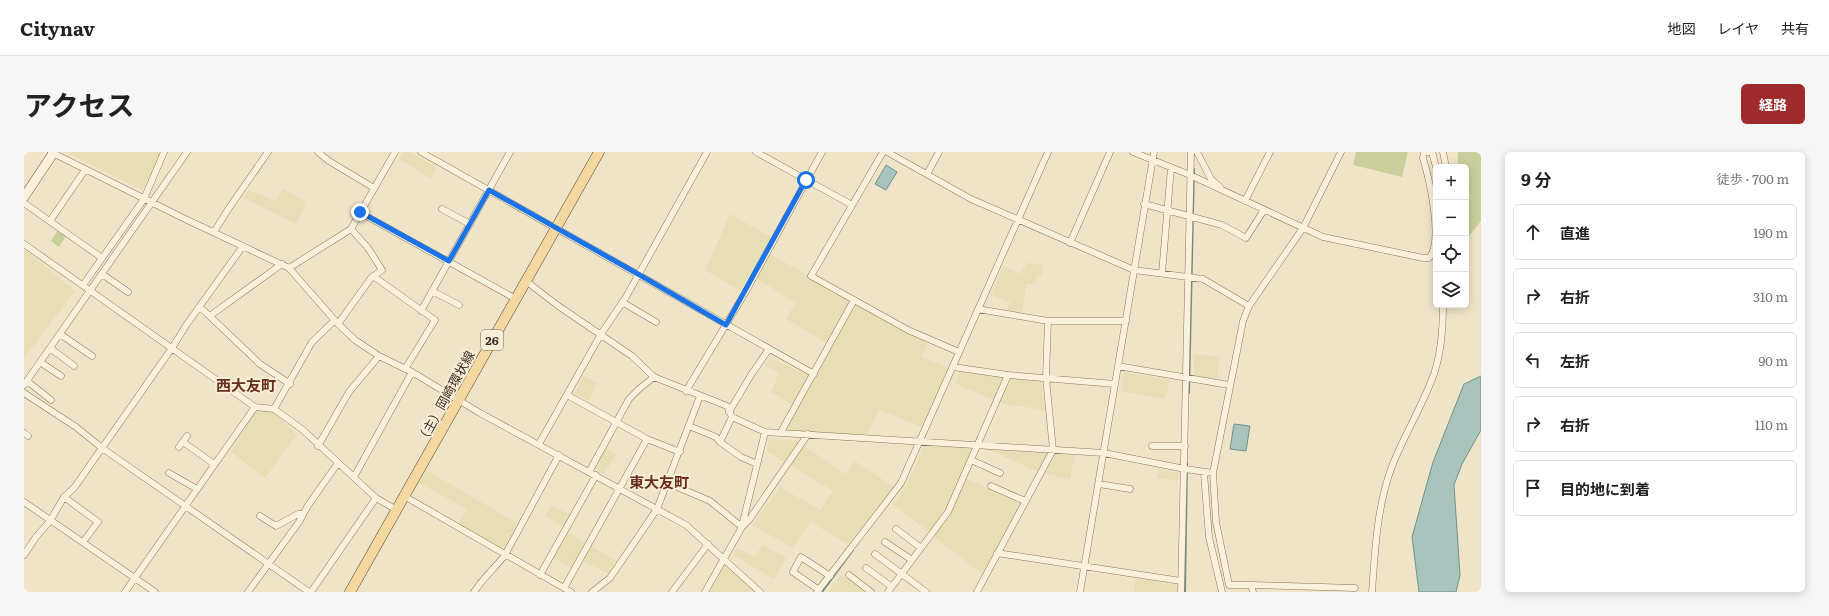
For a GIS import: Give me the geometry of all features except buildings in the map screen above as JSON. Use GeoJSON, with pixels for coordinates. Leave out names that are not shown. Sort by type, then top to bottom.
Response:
{"type":"FeatureCollection","features":[{"type":"Feature","properties":{"kind":"main road","name":"（主）岡崎環状線"},"geometry":{"type":"LineString","coordinates":[[350,592],[599,152]]}},
{"type":"Feature","properties":{"kind":"street"},"geometry":{"type":"LineString","coordinates":[[24,197],[53,152],[85,170],[144,199],[282,264],[289,268],[355,340],[379,356],[412,372],[686,525],[760,592]]}},
{"type":"Feature","properties":{"kind":"street"},"geometry":{"type":"LineString","coordinates":[[83,285],[144,199],[164,152]]}},
{"type":"Feature","properties":{"kind":"street"},"geometry":{"type":"LineString","coordinates":[[50,400],[25,383],[186,152]]}},
{"type":"Feature","properties":{"kind":"street"},"geometry":{"type":"LineString","coordinates":[[214,232],[268,152]]}},
{"type":"Feature","properties":{"kind":"street"},"geometry":{"type":"LineString","coordinates":[[318,152],[329,162],[374,188]]}},
{"type":"Feature","properties":{"kind":"street"},"geometry":{"type":"LineString","coordinates":[[289,268],[351,229],[395,152]]}},
{"type":"Feature","properties":{"kind":"street"},"geometry":{"type":"LineString","coordinates":[[421,152],[814,374]]}},
{"type":"Feature","properties":{"kind":"street"},"geometry":{"type":"LineString","coordinates":[[421,311],[510,152]]}},
{"type":"Feature","properties":{"kind":"street"},"geometry":{"type":"LineString","coordinates":[[539,444],[622,302],[706,152]]}},
{"type":"Feature","properties":{"kind":"street"},"geometry":{"type":"LineString","coordinates":[[756,152],[852,205]]}},
{"type":"Feature","properties":{"kind":"street"},"geometry":{"type":"LineString","coordinates":[[686,391],[726,325],[822,152]]}},
{"type":"Feature","properties":{"kind":"street"},"geometry":{"type":"LineString","coordinates":[[883,152],[811,276],[908,330],[959,352]]}},
{"type":"Feature","properties":{"kind":"street"},"geometry":{"type":"LineString","coordinates":[[887,152],[971,198],[1070,243],[1134,270],[1202,279],[1249,306]]}},
{"type":"Feature","properties":{"kind":"street"},"geometry":{"type":"LineString","coordinates":[[927,174],[939,152]]}},
{"type":"Feature","properties":{"kind":"street"},"geometry":{"type":"LineString","coordinates":[[830,576],[801,557],[793,572],[818,591],[830,576],[901,483],[1048,152]]}},
{"type":"Feature","properties":{"kind":"street"},"geometry":{"type":"LineString","coordinates":[[1070,243],[1110,152]]}},
{"type":"Feature","properties":{"kind":"street"},"geometry":{"type":"LineString","coordinates":[[1133,152],[1190,176],[1323,237],[1422,258],[1429,258],[1433,253],[1435,235],[1431,193],[1423,158],[1424,153],[1428,152]]}},
{"type":"Feature","properties":{"kind":"street"},"geometry":{"type":"LineString","coordinates":[[1080,592],[1126,321],[1144,204],[1154,152]]}},
{"type":"Feature","properties":{"kind":"street"},"geometry":{"type":"LineString","coordinates":[[1181,592],[1185,469],[1191,152]]}},
{"type":"Feature","properties":{"kind":"street"},"geometry":{"type":"LineString","coordinates":[[1197,152],[1211,179],[1217,186],[1233,196]]}},
{"type":"Feature","properties":{"kind":"street"},"geometry":{"type":"LineString","coordinates":[[1245,201],[1270,152]]}},
{"type":"Feature","properties":{"kind":"street"},"geometry":{"type":"LineString","coordinates":[[1341,152],[1303,228],[1249,306],[1243,321],[1229,385],[1213,473],[1216,522],[1229,585],[1355,588]]}},
{"type":"Feature","properties":{"kind":"street"},"geometry":{"type":"LineString","coordinates":[[1432,152],[1435,164]]}},
{"type":"Feature","properties":{"kind":"street"},"geometry":{"type":"LineString","coordinates":[[1443,152],[1445,164]]}},
{"type":"Feature","properties":{"kind":"street"},"geometry":{"type":"LineString","coordinates":[[1162,273],[1171,168]]}},
{"type":"Feature","properties":{"kind":"street"},"geometry":{"type":"LineString","coordinates":[[50,221],[85,170]]}},
{"type":"Feature","properties":{"kind":"street"},"geometry":{"type":"LineString","coordinates":[[24,203],[102,258]]}},
{"type":"Feature","properties":{"kind":"street"},"geometry":{"type":"LineString","coordinates":[[1144,204],[1222,225],[1246,238],[1264,210]]}},
{"type":"Feature","properties":{"kind":"street"},"geometry":{"type":"LineString","coordinates":[[442,209],[470,224]]}},
{"type":"Feature","properties":{"kind":"street"},"geometry":{"type":"LineString","coordinates":[[360,212],[516,299]]}},
{"type":"Feature","properties":{"kind":"street"},"geometry":{"type":"LineString","coordinates":[[274,409],[290,384],[312,342],[337,322],[373,276],[382,270],[368,248],[351,229]]}},
{"type":"Feature","properties":{"kind":"street"},"geometry":{"type":"LineString","coordinates":[[24,244],[255,407],[274,409],[303,430],[318,446],[376,498],[397,510]]}},
{"type":"Feature","properties":{"kind":"street"},"geometry":{"type":"LineString","coordinates":[[24,555],[50,520],[64,497],[74,488],[172,348],[187,324],[243,246]]}},
{"type":"Feature","properties":{"kind":"street"},"geometry":{"type":"LineString","coordinates":[[211,315],[282,264]]}},
{"type":"Feature","properties":{"kind":"street"},"geometry":{"type":"LineString","coordinates":[[102,274],[128,292]]}},
{"type":"Feature","properties":{"kind":"street"},"geometry":{"type":"LineString","coordinates":[[373,276],[435,320],[405,369]]}},
{"type":"Feature","properties":{"kind":"street"},"geometry":{"type":"LineString","coordinates":[[526,281],[557,305],[602,334],[632,356],[654,377],[727,406],[731,415],[765,432],[1104,453],[1213,473]]}},
{"type":"Feature","properties":{"kind":"street"},"geometry":{"type":"LineString","coordinates":[[432,291],[460,306]]}},
{"type":"Feature","properties":{"kind":"street"},"geometry":{"type":"LineString","coordinates":[[781,432],[854,300]]}},
{"type":"Feature","properties":{"kind":"street"},"geometry":{"type":"LineString","coordinates":[[622,302],[656,322]]}},
{"type":"Feature","properties":{"kind":"street"},"geometry":{"type":"LineString","coordinates":[[200,307],[211,315],[260,364],[290,384]]}},
{"type":"Feature","properties":{"kind":"street"},"geometry":{"type":"LineString","coordinates":[[978,308],[1048,321],[1126,321]]}},
{"type":"Feature","properties":{"kind":"street"},"geometry":{"type":"LineString","coordinates":[[1372,592],[1378,519],[1383,495],[1391,468],[1434,373],[1440,343],[1443,308]]}},
{"type":"Feature","properties":{"kind":"street"},"geometry":{"type":"LineString","coordinates":[[977,592],[1053,450],[1046,378],[1048,321]]}},
{"type":"Feature","properties":{"kind":"street"},"geometry":{"type":"LineString","coordinates":[[60,334],[92,356]]}},
{"type":"Feature","properties":{"kind":"street"},"geometry":{"type":"LineString","coordinates":[[50,348],[74,366]]}},
{"type":"Feature","properties":{"kind":"street"},"geometry":{"type":"LineString","coordinates":[[720,442],[731,415],[751,375],[769,349]]}},
{"type":"Feature","properties":{"kind":"street"},"geometry":{"type":"LineString","coordinates":[[318,446],[349,392],[379,356]]}},
{"type":"Feature","properties":{"kind":"street"},"geometry":{"type":"LineString","coordinates":[[40,362],[61,376]]}},
{"type":"Feature","properties":{"kind":"street"},"geometry":{"type":"LineString","coordinates":[[1118,366],[1229,385]]}},
{"type":"Feature","properties":{"kind":"street"},"geometry":{"type":"LineString","coordinates":[[953,367],[1046,378],[1115,384]]}},
{"type":"Feature","properties":{"kind":"street"},"geometry":{"type":"LineString","coordinates":[[354,477],[412,372]]}},
{"type":"Feature","properties":{"kind":"street"},"geometry":{"type":"LineString","coordinates":[[866,568],[890,589],[948,512],[1008,374]]}},
{"type":"Feature","properties":{"kind":"street"},"geometry":{"type":"LineString","coordinates":[[589,472],[629,399],[654,377]]}},
{"type":"Feature","properties":{"kind":"street"},"geometry":{"type":"LineString","coordinates":[[24,393],[76,427],[102,448],[310,592],[376,498]]}},
{"type":"Feature","properties":{"kind":"street"},"geometry":{"type":"LineString","coordinates":[[567,395],[647,439],[680,452]]}},
{"type":"Feature","properties":{"kind":"street"},"geometry":{"type":"LineString","coordinates":[[592,592],[610,578],[657,509],[680,452],[700,396]]}},
{"type":"Feature","properties":{"kind":"street"},"geometry":{"type":"LineString","coordinates":[[125,592],[255,407]]}},
{"type":"Feature","properties":{"kind":"street"},"geometry":{"type":"LineString","coordinates":[[689,426],[716,437],[720,442],[741,457],[757,464]]}},
{"type":"Feature","properties":{"kind":"street"},"geometry":{"type":"LineString","coordinates":[[742,527],[765,432]]}},
{"type":"Feature","properties":{"kind":"street"},"geometry":{"type":"LineString","coordinates":[[705,592],[742,527],[749,520],[808,434]]}},
{"type":"Feature","properties":{"kind":"street"},"geometry":{"type":"LineString","coordinates":[[179,447],[187,436]]}},
{"type":"Feature","properties":{"kind":"street"},"geometry":{"type":"LineString","coordinates":[[564,588],[647,439]]}},
{"type":"Feature","properties":{"kind":"street"},"geometry":{"type":"LineString","coordinates":[[183,442],[214,464]]}},
{"type":"Feature","properties":{"kind":"street"},"geometry":{"type":"LineString","coordinates":[[1152,446],[1185,446]]}},
{"type":"Feature","properties":{"kind":"street"},"geometry":{"type":"LineString","coordinates":[[474,592],[483,578],[505,555],[559,455]]}},
{"type":"Feature","properties":{"kind":"street"},"geometry":{"type":"LineString","coordinates":[[971,460],[1000,473]]}},
{"type":"Feature","properties":{"kind":"street"},"geometry":{"type":"LineString","coordinates":[[248,592],[299,522],[302,514],[338,463]]}},
{"type":"Feature","properties":{"kind":"street"},"geometry":{"type":"LineString","coordinates":[[1204,472],[1209,537],[1222,592]]}},
{"type":"Feature","properties":{"kind":"street"},"geometry":{"type":"LineString","coordinates":[[169,473],[197,489]]}},
{"type":"Feature","properties":{"kind":"street"},"geometry":{"type":"LineString","coordinates":[[540,575],[596,475]]}},
{"type":"Feature","properties":{"kind":"street"},"geometry":{"type":"LineString","coordinates":[[668,483],[710,501],[742,527]]}},
{"type":"Feature","properties":{"kind":"street"},"geometry":{"type":"LineString","coordinates":[[1099,484],[1130,489]]}},
{"type":"Feature","properties":{"kind":"street"},"geometry":{"type":"LineString","coordinates":[[991,486],[1025,501]]}},
{"type":"Feature","properties":{"kind":"street"},"geometry":{"type":"LineString","coordinates":[[404,496],[571,592]]}},
{"type":"Feature","properties":{"kind":"street"},"geometry":{"type":"LineString","coordinates":[[64,497],[98,522],[83,542]]}},
{"type":"Feature","properties":{"kind":"street"},"geometry":{"type":"LineString","coordinates":[[24,502],[155,592]]}},
{"type":"Feature","properties":{"kind":"street"},"geometry":{"type":"LineString","coordinates":[[260,516],[276,526],[298,514],[302,514]]}},
{"type":"Feature","properties":{"kind":"street"},"geometry":{"type":"LineString","coordinates":[[896,529],[921,548]]}},
{"type":"Feature","properties":{"kind":"street"},"geometry":{"type":"LineString","coordinates":[[885,542],[912,560]]}},
{"type":"Feature","properties":{"kind":"street"},"geometry":{"type":"LineString","coordinates":[[672,592],[708,544]]}},
{"type":"Feature","properties":{"kind":"street"},"geometry":{"type":"LineString","coordinates":[[997,553],[1085,568],[1181,581]]}},
{"type":"Feature","properties":{"kind":"street"},"geometry":{"type":"LineString","coordinates":[[875,554],[926,592]]}},
{"type":"Feature","properties":{"kind":"street"},"geometry":{"type":"LineString","coordinates":[[849,575],[871,592]]}},
{"type":"Feature","properties":{"kind":"street"},"geometry":{"type":"LineString","coordinates":[[1251,585],[1252,592]]}},
{"type":"Feature","properties":{"kind":"shaded area"},"geometry":{"type":"Polygon","coordinates":[[[66,152],[169,152],[142,190],[66,152]]]}},
{"type":"Feature","properties":{"kind":"shaded area"},"geometry":{"type":"Polygon","coordinates":[[[403,152],[410,152],[437,168],[431,179],[399,159],[403,152]]]}},
{"type":"Feature","properties":{"kind":"shaded area"},"geometry":{"type":"Polygon","coordinates":[[[284,189],[306,202],[296,224],[244,198],[248,190],[275,201],[284,189]]]}},
{"type":"Feature","properties":{"kind":"shaded area"},"geometry":{"type":"Polygon","coordinates":[[[730,214],[771,237],[765,251],[912,335],[928,341],[922,357],[950,369],[924,428],[879,409],[867,434],[808,434],[786,429],[797,407],[771,392],[779,373],[765,365],[770,358],[815,378],[832,346],[786,319],[795,303],[750,274],[741,291],[705,270],[730,214]]]}},
{"type":"Feature","properties":{"kind":"shaded area"},"geometry":{"type":"Polygon","coordinates":[[[24,249],[75,291],[24,358],[24,249]]]}},
{"type":"Feature","properties":{"kind":"shaded area"},"geometry":{"type":"Polygon","coordinates":[[[1027,263],[1043,264],[1042,276],[1037,275],[1035,284],[1026,284],[1022,312],[1007,310],[1010,302],[991,295],[1003,266],[1020,274],[1027,263]]]}},
{"type":"Feature","properties":{"kind":"shaded area"},"geometry":{"type":"Polygon","coordinates":[[[1194,355],[1221,356],[1216,380],[1194,375],[1194,355]]]}},
{"type":"Feature","properties":{"kind":"shaded area"},"geometry":{"type":"Polygon","coordinates":[[[959,372],[1041,382],[1045,410],[1005,404],[956,384],[959,372]]]}},
{"type":"Feature","properties":{"kind":"shaded area"},"geometry":{"type":"Polygon","coordinates":[[[1123,372],[1170,380],[1165,399],[1122,391],[1123,372]]]}},
{"type":"Feature","properties":{"kind":"shaded area"},"geometry":{"type":"Polygon","coordinates":[[[584,376],[597,383],[589,401],[574,394],[584,376]]]}},
{"type":"Feature","properties":{"kind":"shaded area"},"geometry":{"type":"Polygon","coordinates":[[[256,411],[272,411],[297,435],[265,478],[231,452],[256,411]]]}},
{"type":"Feature","properties":{"kind":"shaded area"},"geometry":{"type":"Polygon","coordinates":[[[769,439],[797,441],[846,474],[855,461],[894,487],[848,544],[810,522],[793,548],[752,525],[780,487],[820,510],[833,491],[767,451],[769,439]]]}},
{"type":"Feature","properties":{"kind":"shaded area"},"geometry":{"type":"Polygon","coordinates":[[[925,444],[974,447],[960,476],[1021,503],[982,574],[893,504],[907,484],[925,444]]]}},
{"type":"Feature","properties":{"kind":"shaded area"},"geometry":{"type":"Polygon","coordinates":[[[606,448],[616,455],[604,474],[594,469],[606,448]]]}},
{"type":"Feature","properties":{"kind":"shaded area"},"geometry":{"type":"Polygon","coordinates":[[[987,449],[1075,455],[1070,479],[1038,472],[987,449]]]}},
{"type":"Feature","properties":{"kind":"shaded area"},"geometry":{"type":"Polygon","coordinates":[[[1159,469],[1179,473],[1177,481],[1157,478],[1159,469]]]}},
{"type":"Feature","properties":{"kind":"shaded area"},"geometry":{"type":"Polygon","coordinates":[[[426,470],[517,523],[503,549],[458,524],[467,509],[419,483],[426,470]]]}},
{"type":"Feature","properties":{"kind":"shaded area"},"geometry":{"type":"Polygon","coordinates":[[[551,506],[570,514],[563,527],[545,516],[551,506]]]}},
{"type":"Feature","properties":{"kind":"shaded area"},"geometry":{"type":"Polygon","coordinates":[[[568,533],[615,560],[609,574],[577,558],[572,567],[553,558],[568,533]]]}},
{"type":"Feature","properties":{"kind":"shaded area"},"geometry":{"type":"Polygon","coordinates":[[[762,545],[786,558],[774,579],[733,555],[737,548],[755,557],[762,545]]]}},
{"type":"Feature","properties":{"kind":"shaded area"},"geometry":{"type":"Polygon","coordinates":[[[725,565],[755,592],[710,592],[725,565]]]}},
{"type":"Feature","properties":{"kind":"shaded area"},"geometry":{"type":"Polygon","coordinates":[[[841,575],[867,592],[828,592],[841,575]]]}},
{"type":"Feature","properties":{"kind":"shaded area"},"geometry":{"type":"Polygon","coordinates":[[[1136,578],[1177,585],[1177,592],[1134,592],[1136,578]]]}},
{"type":"Feature","properties":{"kind":"green space"},"geometry":{"type":"Polygon","coordinates":[[[1356,152],[1408,152],[1402,177],[1353,165],[1356,152]]]}},
{"type":"Feature","properties":{"kind":"green space"},"geometry":{"type":"Polygon","coordinates":[[[1458,152],[1481,152],[1481,221],[1469,235],[1469,164],[1458,164],[1458,152]]]}},
{"type":"Feature","properties":{"kind":"green space"},"geometry":{"type":"Polygon","coordinates":[[[58,230],[66,236],[59,247],[51,241],[58,230]]]}},
{"type":"Feature","properties":{"kind":"water"},"geometry":{"type":"Polygon","coordinates":[[[886,165],[897,172],[886,190],[875,184],[886,165]]]}},
{"type":"Feature","properties":{"kind":"water"},"geometry":{"type":"Polygon","coordinates":[[[1481,376],[1481,430],[1462,464],[1454,485],[1460,575],[1456,592],[1419,592],[1412,537],[1433,462],[1464,384],[1481,376]]]}},
{"type":"Feature","properties":{"kind":"water"},"geometry":{"type":"Polygon","coordinates":[[[1234,424],[1250,426],[1246,451],[1230,449],[1234,424]]]}},
{"type":"Feature","properties":{"kind":"waterway"},"geometry":{"type":"LineString","coordinates":[[1189,393],[1194,169]]}},
{"type":"Feature","properties":{"kind":"waterway"},"geometry":{"type":"LineString","coordinates":[[1185,592],[1187,463]]}},
{"type":"Feature","properties":{"kind":"waterway"},"geometry":{"type":"LineString","coordinates":[[822,592],[853,550]]}},
{"type":"Feature","properties":{"kind":"district","name":"西大友町"},"geometry":{"type":"Point","coordinates":[246,384]}},
{"type":"Feature","properties":{"kind":"district","name":"東大友町"},"geometry":{"type":"Point","coordinates":[659,481]}},
{"type":"Feature","properties":{"kind":"route"},"geometry":{"type":"LineString","coordinates":[[360,212],[449,261],[489,190],[726,325],[806,180]]}}]}
